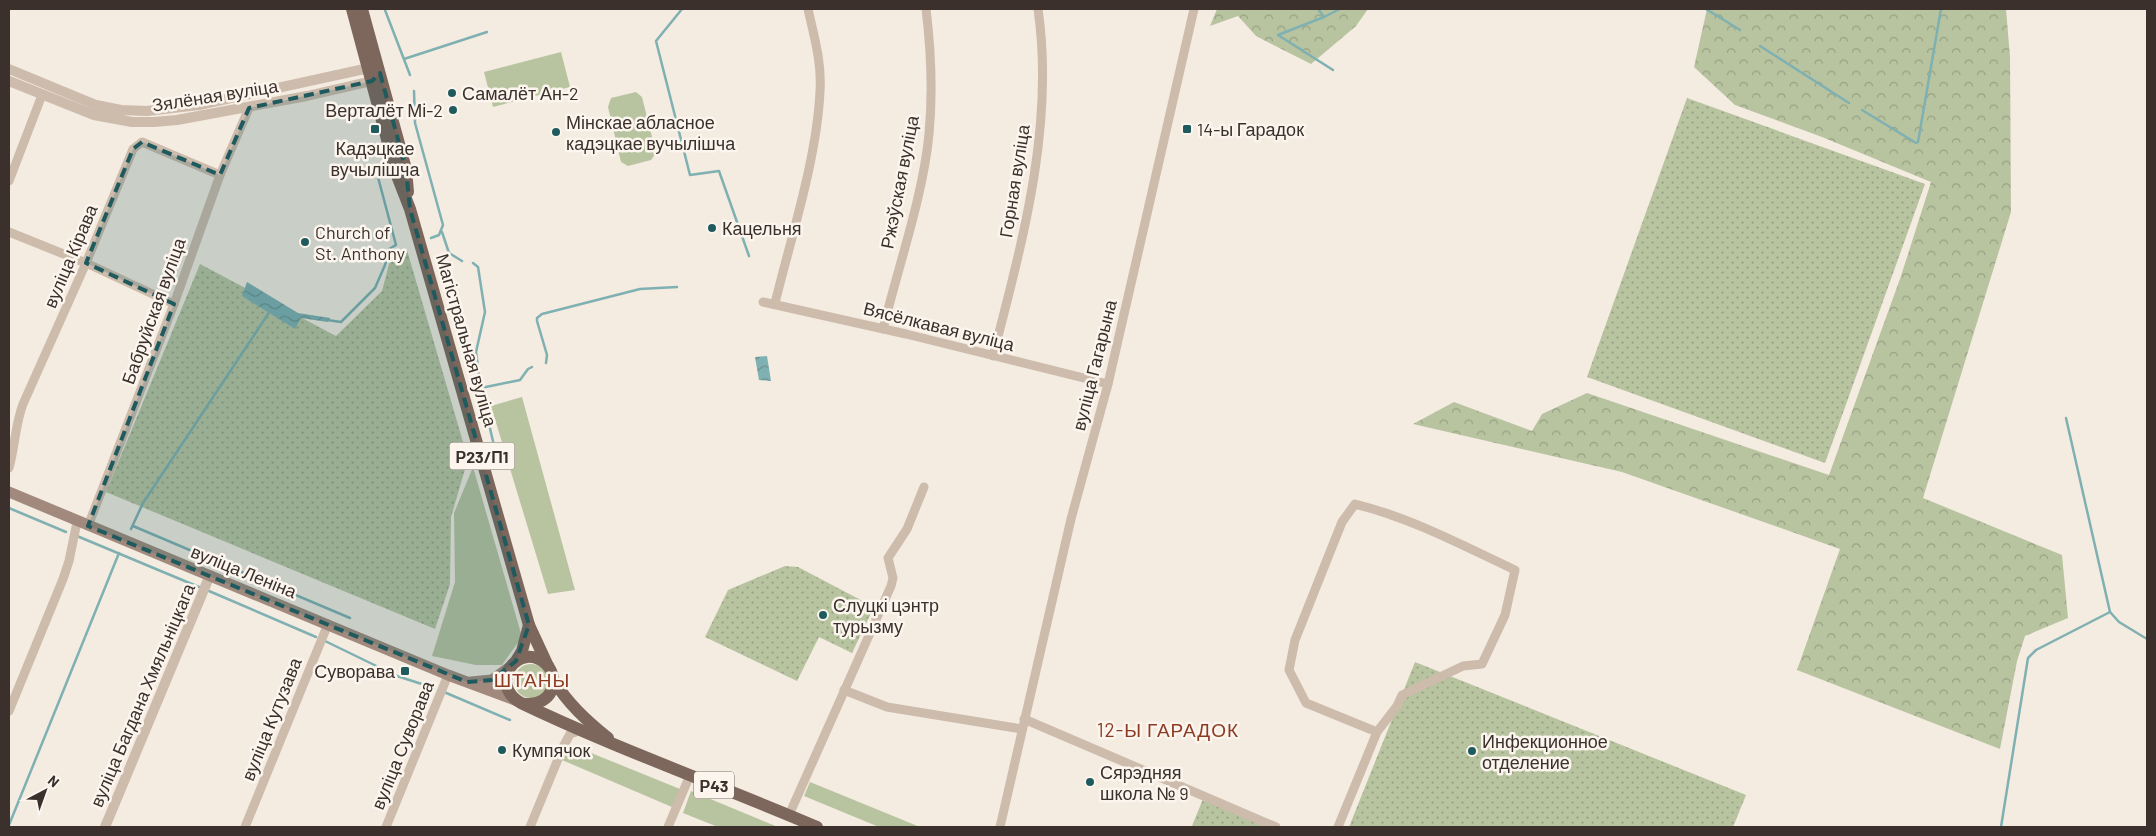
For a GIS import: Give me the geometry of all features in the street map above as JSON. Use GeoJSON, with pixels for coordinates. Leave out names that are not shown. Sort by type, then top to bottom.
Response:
{"type":"FeatureCollection","features":[{"type":"Feature","properties":{"kind":"main road","name":"Магістральная вуліца"},"geometry":{"type":"LineString","coordinates":[[352,9],[373,74]]}},
{"type":"Feature","properties":{"kind":"main road","name":"Магістральная вуліца"},"geometry":{"type":"LineString","coordinates":[[362,9],[373,74],[396,173],[410,209],[529,625],[548,666]]}},
{"type":"Feature","properties":{"kind":"main road","name":"вуліца Леніна"},"geometry":{"type":"LineString","coordinates":[[9,492],[448,675],[584,726],[616,744],[814,827]]}},
{"type":"Feature","properties":{"kind":"main road"},"geometry":{"type":"LineString","coordinates":[[518,701],[508,690],[506,684],[507,672],[522,652],[529,625]]}},
{"type":"Feature","properties":{"kind":"main road"},"geometry":{"type":"LineString","coordinates":[[513,664],[530,657],[543,661],[548,666]]}},
{"type":"Feature","properties":{"kind":"main road","name":"вуліца Леніна"},"geometry":{"type":"LineString","coordinates":[[466,682],[492,680],[513,664]]}},
{"type":"Feature","properties":{"kind":"main road","name":"Р43"},"geometry":{"type":"LineString","coordinates":[[518,701],[528,705],[543,700],[549,694],[553,679],[548,666]]}},
{"type":"Feature","properties":{"kind":"main road","name":"вуліца Леніна"},"geometry":{"type":"LineString","coordinates":[[553,679],[584,726]]}},
{"type":"Feature","properties":{"kind":"street"},"geometry":{"type":"LineString","coordinates":[[775,304],[807,176],[820,91],[820,65],[808,9]]}},
{"type":"Feature","properties":{"kind":"street","name":"Ржэўская вуліца"},"geometry":{"type":"LineString","coordinates":[[883,329],[918,192],[929,135],[931,47],[926,9]]}},
{"type":"Feature","properties":{"kind":"street","name":"Горная вуліца"},"geometry":{"type":"LineString","coordinates":[[993,356],[1025,229],[1039,141],[1043,69],[1038,9]]}},
{"type":"Feature","properties":{"kind":"street","name":"вуліца Гагарына"},"geometry":{"type":"LineString","coordinates":[[1000,827],[1071,519],[1108,384],[1194,9]]}},
{"type":"Feature","properties":{"kind":"street","name":"Зялёная вуліца"},"geometry":{"type":"LineString","coordinates":[[9,68],[96,105],[122,110],[147,111],[199,105],[373,74]]}},
{"type":"Feature","properties":{"kind":"street","name":"Зялёная вуліца"},"geometry":{"type":"LineString","coordinates":[[9,81],[94,115],[132,122],[177,120],[248,108],[373,74]]}},
{"type":"Feature","properties":{"kind":"street"},"geometry":{"type":"LineString","coordinates":[[9,181],[42,95]]}},
{"type":"Feature","properties":{"kind":"street","name":"Бабруйская вуліца"},"geometry":{"type":"LineString","coordinates":[[9,712],[82,524],[174,304],[220,174],[248,108]]}},
{"type":"Feature","properties":{"kind":"street","name":"вуліца Кірава"},"geometry":{"type":"LineString","coordinates":[[9,468],[14,450],[18,419],[23,404],[86,264],[133,149],[142,142],[220,174]]}},
{"type":"Feature","properties":{"kind":"street"},"geometry":{"type":"LineString","coordinates":[[9,232],[174,304]]}},
{"type":"Feature","properties":{"kind":"street","name":"Вясёлкавая вуліца"},"geometry":{"type":"LineString","coordinates":[[763,302],[1108,384]]}},
{"type":"Feature","properties":{"kind":"street"},"geometry":{"type":"LineString","coordinates":[[789,815],[891,586],[893,578],[888,558],[907,529],[924,487]]}},
{"type":"Feature","properties":{"kind":"street"},"geometry":{"type":"LineString","coordinates":[[1338,827],[1377,732],[1398,706],[1402,695],[1463,666],[1482,664],[1505,615],[1515,570],[1446,538],[1354,504],[1342,522],[1295,640],[1289,670],[1306,703],[1377,732]]}},
{"type":"Feature","properties":{"kind":"street","name":"вуліца Багдана Хмяльніцкага"},"geometry":{"type":"LineString","coordinates":[[105,827],[210,575]]}},
{"type":"Feature","properties":{"kind":"street","name":"вуліца Кутузава"},"geometry":{"type":"LineString","coordinates":[[245,827],[328,624]]}},
{"type":"Feature","properties":{"kind":"street","name":"вуліца Суворава"},"geometry":{"type":"LineString","coordinates":[[386,827],[448,675]]}},
{"type":"Feature","properties":{"kind":"street"},"geometry":{"type":"LineString","coordinates":[[844,690],[887,707],[1023,724],[1276,827]]}},
{"type":"Feature","properties":{"kind":"street"},"geometry":{"type":"LineString","coordinates":[[530,827],[563,747],[570,734],[584,726]]}},
{"type":"Feature","properties":{"kind":"street"},"geometry":{"type":"LineString","coordinates":[[668,827],[690,775]]}},
{"type":"Feature","properties":{"kind":"highlighted area"},"geometry":{"type":"Polygon","coordinates":[[[380,73],[406,169],[410,209],[529,625],[516,661],[492,680],[467,682],[88,526],[174,304],[86,263],[133,149],[142,142],[220,175],[249,108],[372,81],[380,73]]]}},
{"type":"Feature","properties":{"kind":"green space"},"geometry":{"type":"Polygon","coordinates":[[[1217,9],[1368,9],[1356,26],[1311,64],[1256,36],[1238,16],[1210,26],[1217,9]]]}},
{"type":"Feature","properties":{"kind":"green space"},"geometry":{"type":"Polygon","coordinates":[[[1707,9],[2006,9],[2010,57],[2011,212],[1923,498],[2062,555],[2068,618],[2025,636],[2017,661],[2000,749],[1797,670],[1840,549],[1622,472],[1413,424],[1454,402],[1532,431],[1542,414],[1587,393],[1829,475],[1901,276],[1931,182],[1822,137],[1735,105],[1694,67],[1707,9]]]}},
{"type":"Feature","properties":{"kind":"green space"},"geometry":{"type":"Polygon","coordinates":[[[561,52],[570,87],[493,107],[484,72],[561,52]]]}},
{"type":"Feature","properties":{"kind":"green space"},"geometry":{"type":"Polygon","coordinates":[[[636,92],[642,97],[656,153],[651,160],[628,166],[621,162],[608,107],[611,98],[636,92]]]}},
{"type":"Feature","properties":{"kind":"green space"},"geometry":{"type":"Polygon","coordinates":[[[1687,98],[1925,184],[1825,463],[1587,377],[1687,98]]]}},
{"type":"Feature","properties":{"kind":"green space"},"geometry":{"type":"Polygon","coordinates":[[[407,250],[468,459],[451,517],[450,584],[435,629],[106,492],[200,264],[336,336],[382,291],[392,253],[407,250]]]}},
{"type":"Feature","properties":{"kind":"green space"},"geometry":{"type":"Polygon","coordinates":[[[522,397],[575,590],[548,594],[491,406],[522,397]]]}},
{"type":"Feature","properties":{"kind":"green space"},"geometry":{"type":"Polygon","coordinates":[[[473,467],[522,637],[502,665],[476,665],[432,656],[455,582],[454,513],[473,467]]]}},
{"type":"Feature","properties":{"kind":"green space"},"geometry":{"type":"Polygon","coordinates":[[[785,566],[798,567],[874,607],[852,653],[819,637],[797,681],[705,637],[728,590],[785,566]]]}},
{"type":"Feature","properties":{"kind":"green space"},"geometry":{"type":"Polygon","coordinates":[[[1415,662],[1746,795],[1733,827],[1349,827],[1415,662]]]}},
{"type":"Feature","properties":{"kind":"green space"},"geometry":{"type":"Polygon","coordinates":[[[531,664],[538,665],[543,669],[547,674],[547,688],[543,693],[538,697],[531,698],[524,697],[519,693],[515,688],[514,681],[515,674],[519,669],[524,665],[531,664]]]}},
{"type":"Feature","properties":{"kind":"green space"},"geometry":{"type":"Polygon","coordinates":[[[569,744],[680,789],[672,807],[562,760],[569,744]]]}},
{"type":"Feature","properties":{"kind":"green space"},"geometry":{"type":"Polygon","coordinates":[[[810,782],[920,827],[879,827],[804,796],[810,782]]]}},
{"type":"Feature","properties":{"kind":"green space"},"geometry":{"type":"Polygon","coordinates":[[[691,791],[778,827],[718,827],[683,813],[691,791]]]}},
{"type":"Feature","properties":{"kind":"green space"},"geometry":{"type":"Polygon","coordinates":[[[1203,799],[1272,827],[1192,826],[1203,799]]]}},
{"type":"Feature","properties":{"kind":"water"},"geometry":{"type":"Polygon","coordinates":[[[247,282],[298,313],[330,318],[328,322],[301,318],[295,329],[242,296],[247,282]]]}},
{"type":"Feature","properties":{"kind":"water"},"geometry":{"type":"Polygon","coordinates":[[[767,356],[771,381],[759,380],[755,357],[767,356]]]}},
{"type":"Feature","properties":{"kind":"waterway"},"geometry":{"type":"LineString","coordinates":[[682,9],[656,41],[690,175],[719,171],[749,256]]}},
{"type":"Feature","properties":{"kind":"waterway"},"geometry":{"type":"LineString","coordinates":[[1318,9],[1324,17],[1278,35],[1333,70]]}},
{"type":"Feature","properties":{"kind":"waterway"},"geometry":{"type":"LineString","coordinates":[[1324,17],[1340,9]]}},
{"type":"Feature","properties":{"kind":"waterway"},"geometry":{"type":"LineString","coordinates":[[1706,9],[1740,30]]}},
{"type":"Feature","properties":{"kind":"waterway"},"geometry":{"type":"LineString","coordinates":[[1862,110],[1916,143],[1918,142],[1941,9]]}},
{"type":"Feature","properties":{"kind":"waterway"},"geometry":{"type":"LineString","coordinates":[[385,10],[410,75]]}},
{"type":"Feature","properties":{"kind":"waterway"},"geometry":{"type":"LineString","coordinates":[[404,59],[487,32]]}},
{"type":"Feature","properties":{"kind":"waterway"},"geometry":{"type":"LineString","coordinates":[[1760,46],[1849,103]]}},
{"type":"Feature","properties":{"kind":"waterway"},"geometry":{"type":"LineString","coordinates":[[414,91],[415,123],[443,225],[439,235],[431,238]]}},
{"type":"Feature","properties":{"kind":"waterway"},"geometry":{"type":"LineString","coordinates":[[327,320],[341,322],[375,288],[385,265],[389,249],[396,245],[375,166]]}},
{"type":"Feature","properties":{"kind":"waterway"},"geometry":{"type":"LineString","coordinates":[[442,232],[449,253],[462,261]]}},
{"type":"Feature","properties":{"kind":"waterway"},"geometry":{"type":"LineString","coordinates":[[473,263],[478,267],[485,312],[476,352],[482,396]]}},
{"type":"Feature","properties":{"kind":"waterway"},"geometry":{"type":"LineString","coordinates":[[546,363],[547,355],[537,321],[537,318],[542,314],[640,289],[677,287]]}},
{"type":"Feature","properties":{"kind":"waterway"},"geometry":{"type":"LineString","coordinates":[[131,529],[143,503],[270,311]]}},
{"type":"Feature","properties":{"kind":"waterway"},"geometry":{"type":"LineString","coordinates":[[481,388],[520,380],[528,369],[532,367]]}},
{"type":"Feature","properties":{"kind":"waterway"},"geometry":{"type":"LineString","coordinates":[[486,411],[495,450]]}},
{"type":"Feature","properties":{"kind":"waterway"},"geometry":{"type":"LineString","coordinates":[[2066,418],[2110,612],[2119,622],[2147,639]]}},
{"type":"Feature","properties":{"kind":"waterway"},"geometry":{"type":"LineString","coordinates":[[9,508],[66,532]]}},
{"type":"Feature","properties":{"kind":"waterway"},"geometry":{"type":"LineString","coordinates":[[133,526],[350,618]]}},
{"type":"Feature","properties":{"kind":"waterway"},"geometry":{"type":"LineString","coordinates":[[77,536],[199,587]]}},
{"type":"Feature","properties":{"kind":"waterway"},"geometry":{"type":"LineString","coordinates":[[9,825],[119,553]]}},
{"type":"Feature","properties":{"kind":"waterway"},"geometry":{"type":"LineString","coordinates":[[209,591],[316,637]]}},
{"type":"Feature","properties":{"kind":"waterway"},"geometry":{"type":"LineString","coordinates":[[2001,827],[2028,658],[2036,650],[2110,612]]}},
{"type":"Feature","properties":{"kind":"waterway"},"geometry":{"type":"LineString","coordinates":[[325,641],[397,676],[434,688]]}},
{"type":"Feature","properties":{"kind":"waterway"},"geometry":{"type":"LineString","coordinates":[[444,692],[510,720]]}},
{"type":"Feature","properties":{"kind":"place","name":"Самалёт Ан-2"},"geometry":{"type":"Point","coordinates":[452,93]}},
{"type":"Feature","properties":{"kind":"place","name":"Верталёт Мі-2"},"geometry":{"type":"Point","coordinates":[453,110]}},
{"type":"Feature","properties":{"kind":"place","name":"Кадэцкае вучылішча"},"geometry":{"type":"Point","coordinates":[375,129]}},
{"type":"Feature","properties":{"kind":"place","name":"14-ы Гарадок"},"geometry":{"type":"Point","coordinates":[1187,129]}},
{"type":"Feature","properties":{"kind":"place","name":"Мінскае абласное кадэцкае вучылішча"},"geometry":{"type":"Point","coordinates":[556,132]}},
{"type":"Feature","properties":{"kind":"place","name":"Кацельня"},"geometry":{"type":"Point","coordinates":[712,228]}},
{"type":"Feature","properties":{"kind":"place","name":"Church of St. Anthony"},"geometry":{"type":"Point","coordinates":[305,242]}},
{"type":"Feature","properties":{"kind":"place","name":"Слуцкі цэнтр турызму"},"geometry":{"type":"Point","coordinates":[823,615]}},
{"type":"Feature","properties":{"kind":"place","name":"Суворава"},"geometry":{"type":"Point","coordinates":[405,671]}},
{"type":"Feature","properties":{"kind":"place","name":"Кумпячок"},"geometry":{"type":"Point","coordinates":[502,750]}},
{"type":"Feature","properties":{"kind":"place","name":"Инфекционное отделение"},"geometry":{"type":"Point","coordinates":[1472,751]}},
{"type":"Feature","properties":{"kind":"place","name":"Сярэдняя школа № 9"},"geometry":{"type":"Point","coordinates":[1090,782]}},
{"type":"Feature","properties":{"kind":"district","name":"ШТАНЫ"},"geometry":{"type":"Point","coordinates":[532,679]}},
{"type":"Feature","properties":{"kind":"district","name":"12-Ы ГАРАДОК"},"geometry":{"type":"Point","coordinates":[1168,729]}}]}
